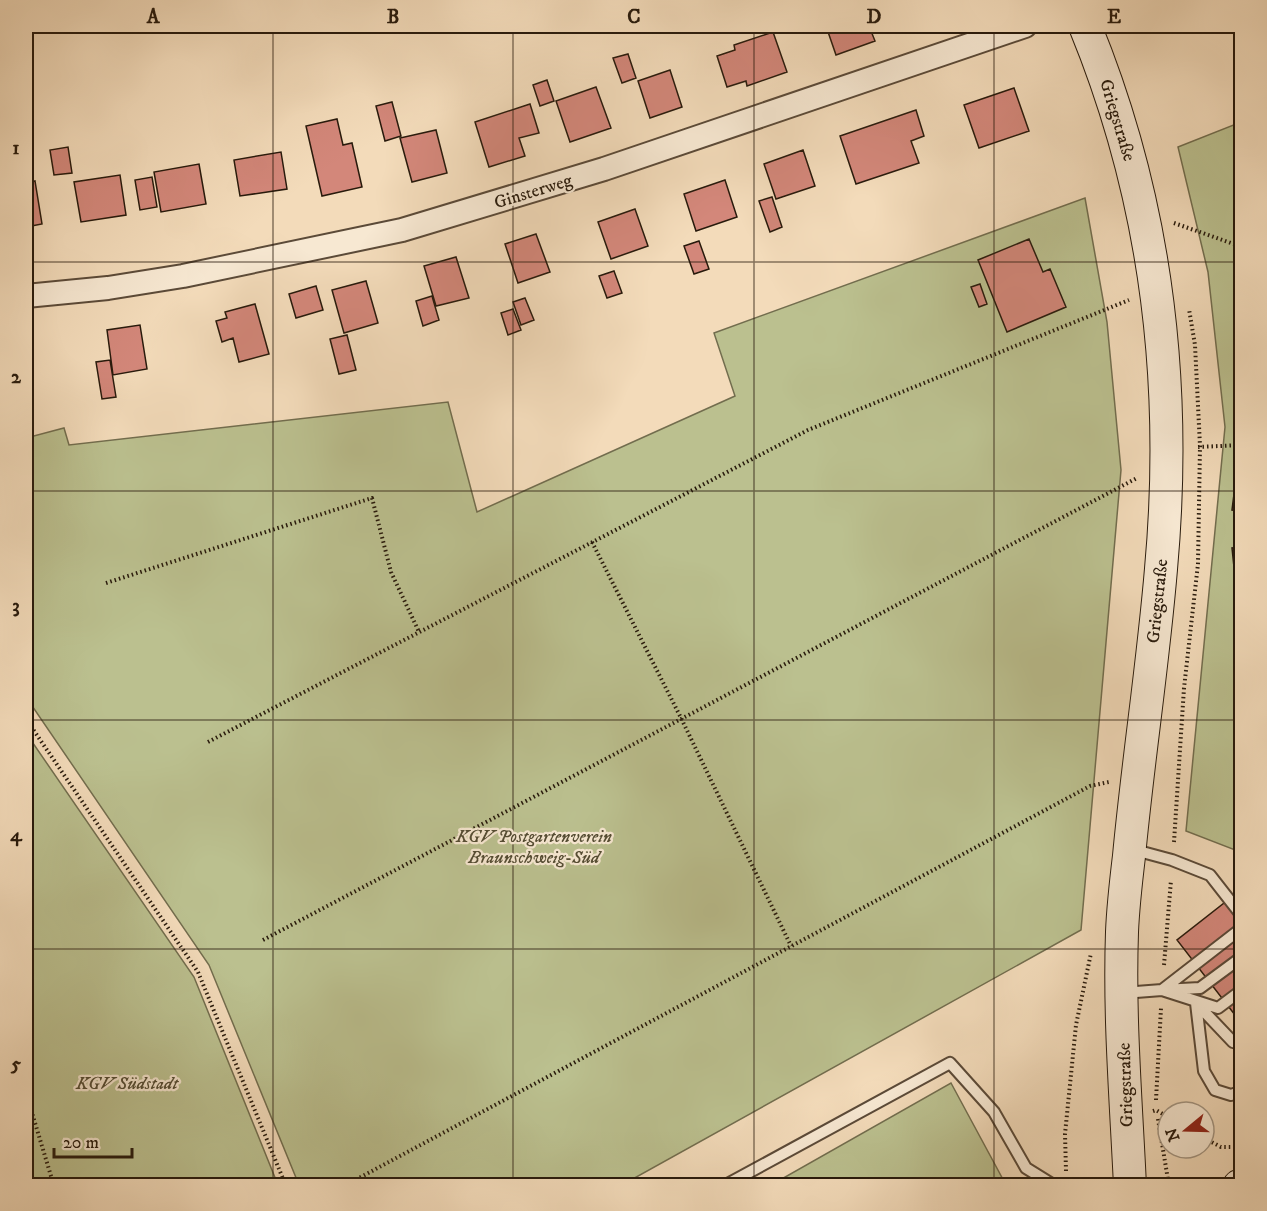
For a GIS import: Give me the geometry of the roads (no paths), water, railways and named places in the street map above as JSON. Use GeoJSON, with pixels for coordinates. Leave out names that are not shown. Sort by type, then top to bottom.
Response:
{"type":"FeatureCollection","features":[{"type":"Feature","properties":{"kind":"street","name":"Ginsterweg"},"geometry":{"type":"LineString","coordinates":[[26,296],[108,288],[172,278],[402,230],[593,172],[1025,26]]}},
{"type":"Feature","properties":{"kind":"street","name":"Griegstraße"},"geometry":{"type":"LineString","coordinates":[[1085,26],[1110,87],[1131,157],[1158,290],[1167,462],[1161,568],[1122,931],[1130,1185]]}},
{"type":"Feature","properties":{"kind":"lane"},"geometry":{"type":"LineString","coordinates":[[1130,849],[1172,860],[1210,875],[1242,916]]}},
{"type":"Feature","properties":{"kind":"lane"},"geometry":{"type":"LineString","coordinates":[[1162,990],[1242,928]]}},
{"type":"Feature","properties":{"kind":"lane"},"geometry":{"type":"LineString","coordinates":[[1123,993],[1200,988],[1242,957]]}},
{"type":"Feature","properties":{"kind":"lane"},"geometry":{"type":"LineString","coordinates":[[1162,990],[1196,1003],[1218,1008],[1242,990]]}},
{"type":"Feature","properties":{"kind":"lane"},"geometry":{"type":"LineString","coordinates":[[1196,1003],[1233,1042],[1242,1035]]}},
{"type":"Feature","properties":{"kind":"lane"},"geometry":{"type":"LineString","coordinates":[[1196,1003],[1204,1071],[1215,1090],[1231,1095],[1242,1091]]}},
{"type":"Feature","properties":{"kind":"lane"},"geometry":{"type":"LineString","coordinates":[[724,1185],[950,1063],[994,1112],[1026,1168],[1055,1185]]}},
{"type":"Feature","properties":{"kind":"park label","name":"KGV Postgartenverein Braunschweig-Süd"},"geometry":{"type":"Point","coordinates":[534,846]}},
{"type":"Feature","properties":{"kind":"park label","name":"KGV Südstadt"},"geometry":{"type":"Point","coordinates":[127,1083]}}]}
